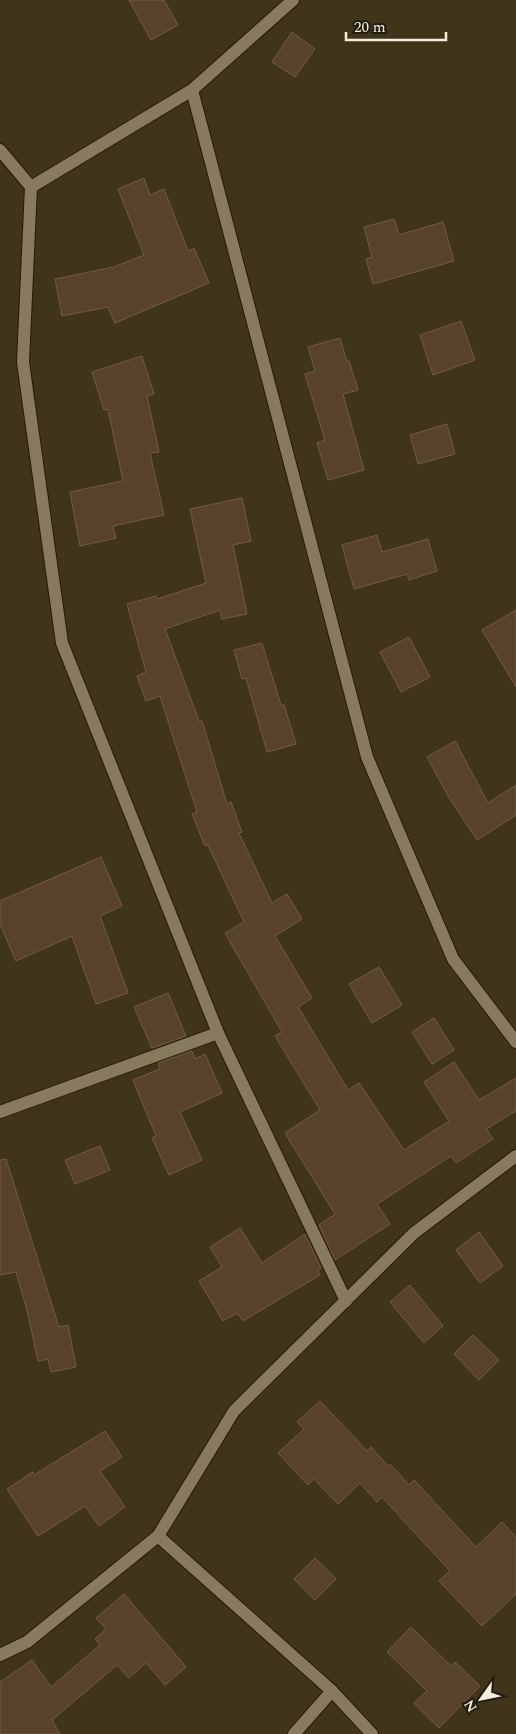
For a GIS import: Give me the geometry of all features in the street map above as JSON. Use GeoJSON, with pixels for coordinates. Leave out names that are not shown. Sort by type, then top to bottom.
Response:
{"type":"FeatureCollection","features":[{"type":"Feature","properties":{"kind":"street"},"geometry":{"type":"LineString","coordinates":[[31,187],[192,90],[293,0]]}},
{"type":"Feature","properties":{"kind":"street"},"geometry":{"type":"LineString","coordinates":[[192,90],[367,758],[453,959],[516,1042]]}},
{"type":"Feature","properties":{"kind":"street"},"geometry":{"type":"LineString","coordinates":[[0,150],[31,187],[23,362],[62,643],[218,1033],[346,1301]]}},
{"type":"Feature","properties":{"kind":"street"},"geometry":{"type":"LineString","coordinates":[[0,1112],[218,1033]]}},
{"type":"Feature","properties":{"kind":"street"},"geometry":{"type":"LineString","coordinates":[[0,1656],[27,1642],[158,1536],[234,1411],[414,1233],[516,1156]]}},
{"type":"Feature","properties":{"kind":"street"},"geometry":{"type":"LineString","coordinates":[[158,1536],[332,1691],[372,1734]]}},
{"type":"Feature","properties":{"kind":"street"},"geometry":{"type":"LineString","coordinates":[[294,1734],[332,1691]]}},
{"type":"Feature","properties":{"kind":"building"},"geometry":{"type":"Polygon","coordinates":[[[129,0],[164,0],[178,25],[151,40],[129,0]]]}},
{"type":"Feature","properties":{"kind":"building"},"geometry":{"type":"Polygon","coordinates":[[[292,32],[315,49],[295,77],[272,62],[292,32]]]}},
{"type":"Feature","properties":{"kind":"building"},"geometry":{"type":"Polygon","coordinates":[[[144,178],[150,195],[164,189],[188,251],[194,248],[209,283],[115,323],[108,307],[62,316],[55,279],[114,267],[144,255],[118,189],[144,178]]]}},
{"type":"Feature","properties":{"kind":"building"},"geometry":{"type":"Polygon","coordinates":[[[394,219],[399,235],[443,222],[454,261],[373,284],[366,259],[372,257],[364,227],[394,219]]]}},
{"type":"Feature","properties":{"kind":"building"},"geometry":{"type":"Polygon","coordinates":[[[461,321],[475,360],[433,375],[420,335],[461,321]]]}},
{"type":"Feature","properties":{"kind":"building"},"geometry":{"type":"Polygon","coordinates":[[[340,338],[358,390],[343,394],[364,470],[328,480],[317,443],[325,440],[305,374],[315,371],[308,347],[340,338]]]}},
{"type":"Feature","properties":{"kind":"building"},"geometry":{"type":"Polygon","coordinates":[[[142,356],[154,394],[147,396],[159,452],[150,453],[164,515],[113,526],[116,538],[80,546],[70,492],[123,481],[108,409],[104,410],[92,372],[142,356]]]}},
{"type":"Feature","properties":{"kind":"building"},"geometry":{"type":"Polygon","coordinates":[[[447,424],[455,454],[418,464],[410,435],[447,424]]]}},
{"type":"Feature","properties":{"kind":"building"},"geometry":{"type":"Polygon","coordinates":[[[242,498],[251,541],[233,545],[247,614],[222,619],[220,610],[165,629],[199,721],[202,721],[227,804],[231,802],[242,832],[239,833],[272,903],[287,894],[302,919],[275,936],[312,998],[298,1007],[348,1090],[359,1083],[404,1150],[449,1121],[424,1082],[454,1062],[479,1100],[516,1078],[516,1111],[486,1129],[493,1139],[456,1163],[451,1156],[377,1204],[390,1224],[335,1260],[319,1225],[335,1214],[285,1133],[320,1110],[275,1036],[282,1032],[225,933],[244,922],[208,845],[205,846],[192,814],[197,812],[160,696],[146,701],[137,676],[146,672],[127,604],[156,596],[157,599],[206,583],[190,509],[242,498]]]}},
{"type":"Feature","properties":{"kind":"building"},"geometry":{"type":"Polygon","coordinates":[[[377,535],[382,552],[428,539],[437,571],[409,580],[407,574],[354,589],[342,545],[377,535]]]}},
{"type":"Feature","properties":{"kind":"building"},"geometry":{"type":"Polygon","coordinates":[[[516,610],[516,687],[482,630],[516,610]]]}},
{"type":"Feature","properties":{"kind":"building"},"geometry":{"type":"Polygon","coordinates":[[[409,637],[430,677],[401,692],[380,652],[409,637]]]}},
{"type":"Feature","properties":{"kind":"building"},"geometry":{"type":"Polygon","coordinates":[[[262,643],[281,705],[284,705],[296,744],[267,752],[246,678],[242,679],[234,650],[262,643]]]}},
{"type":"Feature","properties":{"kind":"building"},"geometry":{"type":"Polygon","coordinates":[[[455,741],[488,803],[516,785],[516,815],[477,840],[448,796],[427,757],[455,741]]]}},
{"type":"Feature","properties":{"kind":"building"},"geometry":{"type":"Polygon","coordinates":[[[101,857],[122,906],[100,916],[128,993],[96,1004],[72,936],[16,961],[0,924],[0,901],[101,857]]]}},
{"type":"Feature","properties":{"kind":"building"},"geometry":{"type":"Polygon","coordinates":[[[379,967],[402,1005],[372,1023],[349,984],[379,967]]]}},
{"type":"Feature","properties":{"kind":"building"},"geometry":{"type":"Polygon","coordinates":[[[168,993],[186,1036],[152,1048],[134,1007],[168,993]]]}},
{"type":"Feature","properties":{"kind":"building"},"geometry":{"type":"Polygon","coordinates":[[[434,1018],[454,1050],[432,1064],[412,1032],[434,1018]]]}},
{"type":"Feature","properties":{"kind":"building"},"geometry":{"type":"Polygon","coordinates":[[[192,1051],[195,1059],[205,1054],[222,1093],[180,1112],[202,1160],[169,1175],[152,1138],[156,1136],[133,1080],[160,1069],[158,1063],[192,1051]]]}},
{"type":"Feature","properties":{"kind":"building"},"geometry":{"type":"Polygon","coordinates":[[[100,1146],[110,1170],[75,1184],[65,1160],[100,1146]]]}},
{"type":"Feature","properties":{"kind":"building"},"geometry":{"type":"Polygon","coordinates":[[[6,1159],[59,1327],[68,1325],[76,1367],[51,1372],[48,1359],[38,1361],[28,1314],[16,1272],[0,1275],[0,1160],[6,1159]]]}},
{"type":"Feature","properties":{"kind":"building"},"geometry":{"type":"Polygon","coordinates":[[[240,1228],[262,1263],[305,1234],[321,1268],[318,1271],[320,1275],[243,1321],[237,1313],[223,1321],[199,1281],[222,1267],[210,1247],[240,1228]]]}},
{"type":"Feature","properties":{"kind":"building"},"geometry":{"type":"Polygon","coordinates":[[[479,1232],[503,1266],[480,1283],[456,1250],[479,1232]]]}},
{"type":"Feature","properties":{"kind":"building"},"geometry":{"type":"Polygon","coordinates":[[[410,1285],[443,1326],[424,1343],[390,1302],[410,1285]]]}},
{"type":"Feature","properties":{"kind":"building"},"geometry":{"type":"Polygon","coordinates":[[[473,1335],[499,1360],[479,1380],[454,1354],[473,1335]]]}},
{"type":"Feature","properties":{"kind":"building"},"geometry":{"type":"Polygon","coordinates":[[[320,1401],[367,1451],[371,1447],[409,1485],[414,1480],[476,1547],[502,1522],[516,1537],[516,1594],[482,1626],[439,1581],[450,1571],[382,1497],[377,1502],[360,1483],[338,1504],[314,1479],[308,1485],[278,1453],[304,1429],[297,1422],[320,1401]]]}},
{"type":"Feature","properties":{"kind":"building"},"geometry":{"type":"Polygon","coordinates":[[[105,1431],[122,1457],[100,1471],[125,1507],[99,1526],[85,1506],[38,1536],[7,1489],[33,1472],[34,1475],[105,1431]]]}},
{"type":"Feature","properties":{"kind":"building"},"geometry":{"type":"Polygon","coordinates":[[[315,1558],[336,1579],[315,1600],[294,1579],[315,1558]]]}},
{"type":"Feature","properties":{"kind":"building"},"geometry":{"type":"Polygon","coordinates":[[[124,1594],[186,1667],[165,1685],[146,1663],[129,1678],[117,1665],[52,1720],[60,1734],[0,1734],[0,1682],[32,1660],[51,1687],[100,1645],[95,1639],[106,1629],[96,1618],[124,1594]]]}},
{"type":"Feature","properties":{"kind":"building"},"geometry":{"type":"Polygon","coordinates":[[[411,1627],[451,1666],[455,1662],[480,1686],[439,1728],[414,1703],[427,1691],[387,1652],[411,1627]]]}}]}
